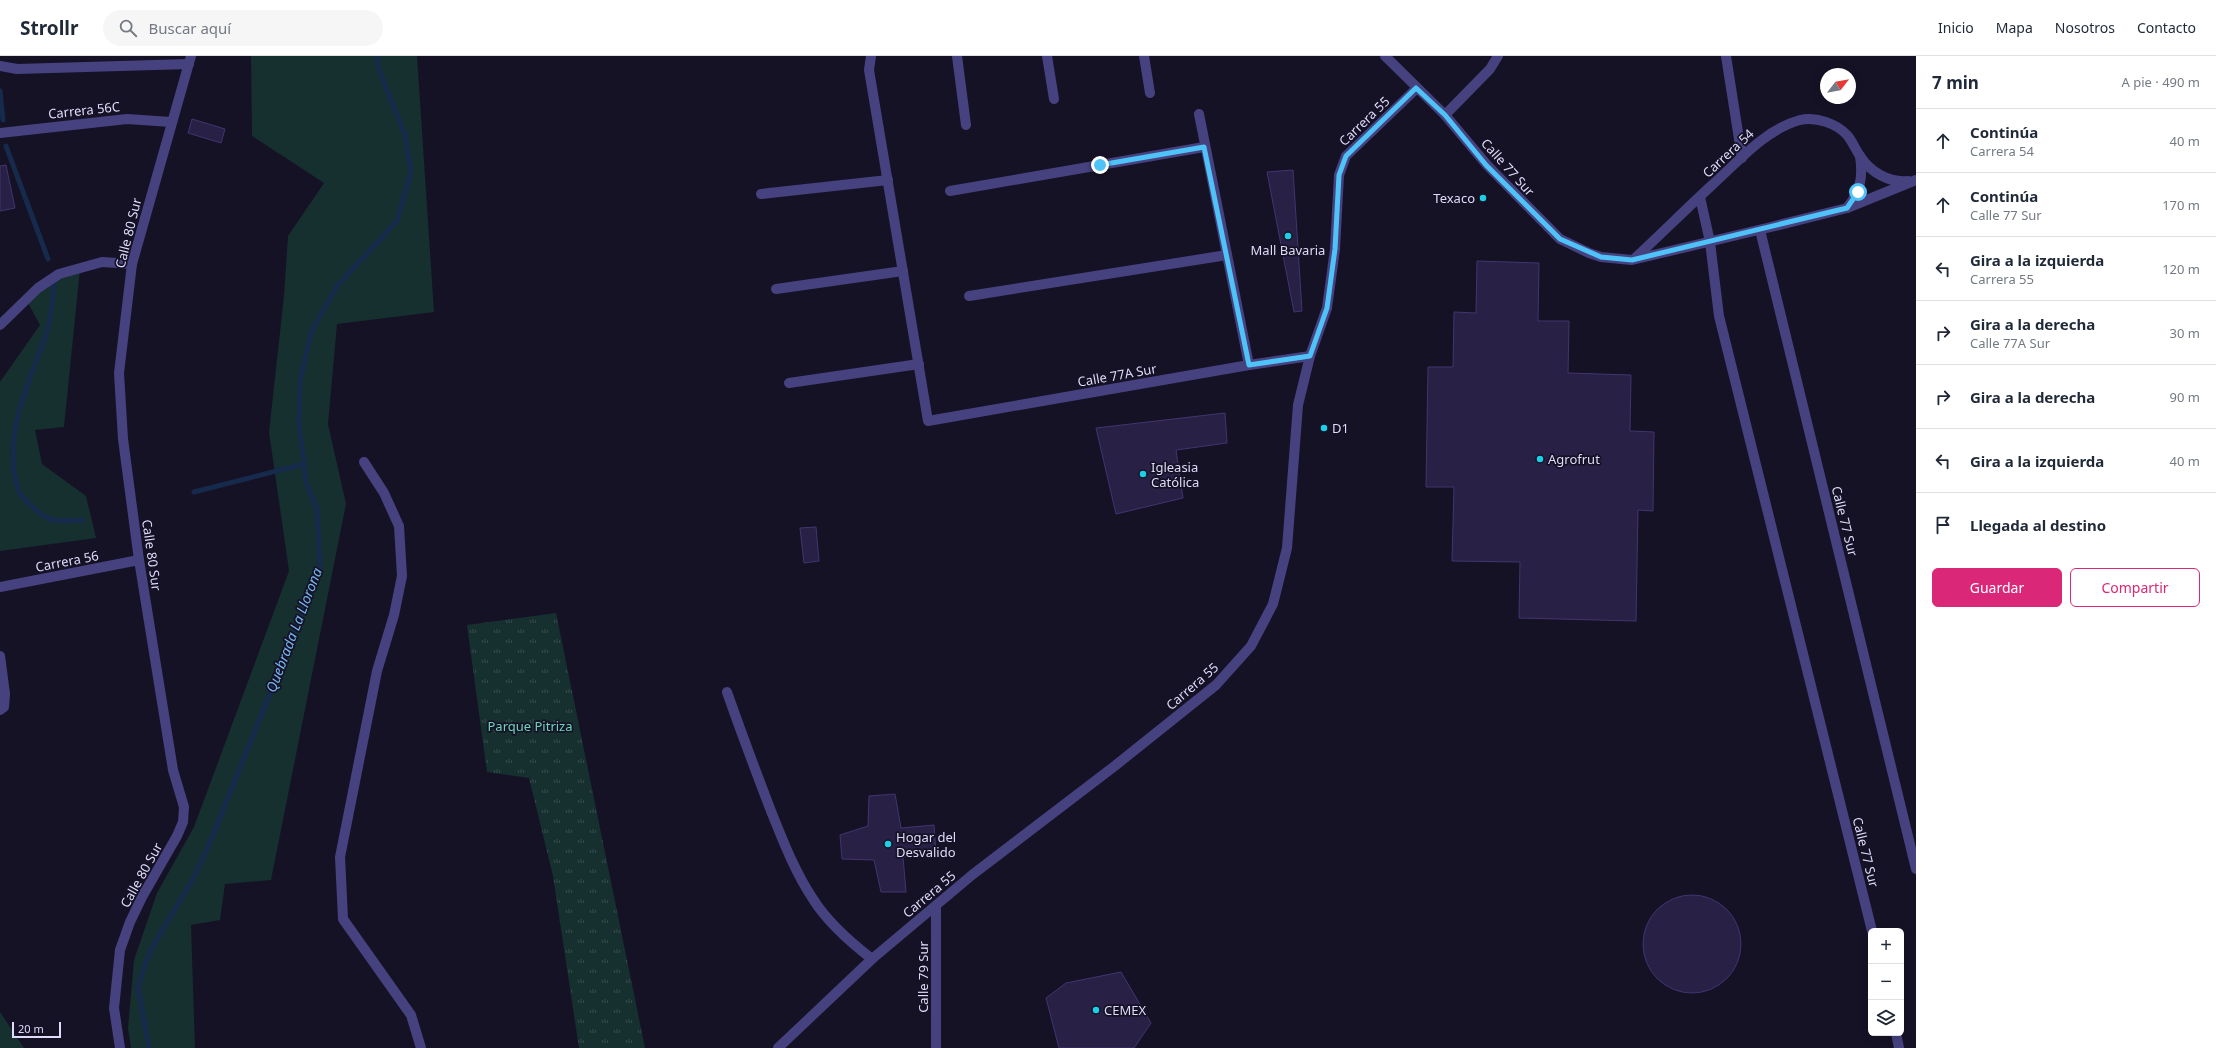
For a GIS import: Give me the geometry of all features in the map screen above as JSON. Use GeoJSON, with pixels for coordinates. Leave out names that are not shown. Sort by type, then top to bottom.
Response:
{"type":"FeatureCollection","features":[{"type":"Feature","properties":{"kind":"street"},"geometry":{"type":"LineString","coordinates":[[789,384],[919,364],[869,70],[870,56]]}},
{"type":"Feature","properties":{"kind":"street"},"geometry":{"type":"LineString","coordinates":[[958,56],[966,125]]}},
{"type":"Feature","properties":{"kind":"street"},"geometry":{"type":"LineString","coordinates":[[1047,56],[1054,99]]}},
{"type":"Feature","properties":{"kind":"street"},"geometry":{"type":"LineString","coordinates":[[1144,56],[1150,93]]}},
{"type":"Feature","properties":{"kind":"street","name":"Calle 77 Sur"},"geometry":{"type":"LineString","coordinates":[[1385,56],[1445,115],[1486,165],[1560,239],[1601,257],[1632,260],[1760,230],[1916,869]]}},
{"type":"Feature","properties":{"kind":"street"},"geometry":{"type":"LineString","coordinates":[[1445,115],[1490,69],[1498,56]]}},
{"type":"Feature","properties":{"kind":"street"},"geometry":{"type":"LineString","coordinates":[[1726,56],[1742,158]]}},
{"type":"Feature","properties":{"kind":"street"},"geometry":{"type":"LineString","coordinates":[[0,66],[17,69],[190,60]]}},
{"type":"Feature","properties":{"kind":"street","name":"Calle 80 Sur"},"geometry":{"type":"LineString","coordinates":[[120,1048],[114,1008],[120,950],[130,922],[142,897],[177,836],[183,822],[184,807],[173,770],[138,560],[123,439],[118,373],[132,264],[171,122],[190,60]]}},
{"type":"Feature","properties":{"kind":"street","name":"Carrera 55"},"geometry":{"type":"LineString","coordinates":[[778,1048],[872,960],[972,875],[1122,761],[1216,685],[1251,646],[1272,604],[1287,548],[1298,405],[1310,356],[1327,308],[1335,249],[1339,175],[1346,156],[1416,88]]}},
{"type":"Feature","properties":{"kind":"street"},"geometry":{"type":"LineString","coordinates":[[1199,114],[1204,147],[1249,365]]}},
{"type":"Feature","properties":{"kind":"street","name":"Carrera 56C"},"geometry":{"type":"LineString","coordinates":[[0,133],[127,119],[171,122]]}},
{"type":"Feature","properties":{"kind":"street","name":"Carrera 54"},"geometry":{"type":"LineString","coordinates":[[1700,197],[1764,137],[1790,124],[1802,120],[1813,119],[1826,121],[1843,131],[1854,143],[1860,156],[1870,169],[1884,178],[1900,182],[1916,180]]}},
{"type":"Feature","properties":{"kind":"street"},"geometry":{"type":"LineString","coordinates":[[950,191],[1204,147]]}},
{"type":"Feature","properties":{"kind":"street"},"geometry":{"type":"LineString","coordinates":[[1847,208],[1858,192],[1861,182],[1862,171],[1860,156]]}},
{"type":"Feature","properties":{"kind":"street"},"geometry":{"type":"LineString","coordinates":[[760,194],[888,180]]}},
{"type":"Feature","properties":{"kind":"street","name":"Carrera 54"},"geometry":{"type":"LineString","coordinates":[[1760,230],[1847,208],[1916,180]]}},
{"type":"Feature","properties":{"kind":"street"},"geometry":{"type":"LineString","coordinates":[[1632,260],[1700,197]]}},
{"type":"Feature","properties":{"kind":"street"},"geometry":{"type":"LineString","coordinates":[[1700,197],[1710,242]]}},
{"type":"Feature","properties":{"kind":"street","name":"Calle 77 Sur"},"geometry":{"type":"LineString","coordinates":[[1710,242],[1719,316],[1871,928]]}},
{"type":"Feature","properties":{"kind":"street"},"geometry":{"type":"LineString","coordinates":[[969,296],[1227,255]]}},
{"type":"Feature","properties":{"kind":"street"},"geometry":{"type":"LineString","coordinates":[[0,325],[38,288],[59,274],[102,262],[132,264]]}},
{"type":"Feature","properties":{"kind":"street"},"geometry":{"type":"LineString","coordinates":[[776,289],[903,272]]}},
{"type":"Feature","properties":{"kind":"street","name":"Calle 77A Sur"},"geometry":{"type":"LineString","coordinates":[[919,364],[928,421],[1249,365],[1310,356]]}},
{"type":"Feature","properties":{"kind":"street"},"geometry":{"type":"LineString","coordinates":[[364,462],[384,492],[399,526],[402,576],[394,616],[377,671],[368,725],[340,857],[343,919],[411,1015],[421,1048]]}},
{"type":"Feature","properties":{"kind":"street","name":"Carrera 56"},"geometry":{"type":"LineString","coordinates":[[0,587],[138,560]]}},
{"type":"Feature","properties":{"kind":"street"},"geometry":{"type":"LineString","coordinates":[[0,656],[5,694],[2,709]]}},
{"type":"Feature","properties":{"kind":"street"},"geometry":{"type":"LineString","coordinates":[[727,692],[738,728],[799,876],[813,900],[830,921],[847,939],[872,960]]}},
{"type":"Feature","properties":{"kind":"street","name":"Calle 79 Sur"},"geometry":{"type":"LineString","coordinates":[[936,906],[936,1048]]}},
{"type":"Feature","properties":{"kind":"street"},"geometry":{"type":"LineString","coordinates":[[1897,1036],[1899,1048]]}},
{"type":"Feature","properties":{"kind":"green space"},"geometry":{"type":"Polygon","coordinates":[[[251,56],[417,56],[434,312],[337,324],[328,424],[346,504],[271,880],[225,884],[220,920],[191,925],[195,1048],[131,1048],[128,1028],[134,960],[157,893],[194,827],[289,571],[269,432],[284,296],[288,236],[324,183],[252,136],[251,56]]]}},
{"type":"Feature","properties":{"kind":"green space"},"geometry":{"type":"Polygon","coordinates":[[[80,269],[64,427],[35,430],[42,464],[86,496],[96,538],[0,551],[0,382],[40,325],[27,301],[62,275],[80,269]]]}},
{"type":"Feature","properties":{"kind":"green space","name":"Parque Pitriza"},"geometry":{"type":"Polygon","coordinates":[[[556,613],[645,1048],[579,1048],[553,876],[529,778],[487,772],[467,625],[556,613]]]}},
{"type":"Feature","properties":{"kind":"green space"},"geometry":{"type":"Polygon","coordinates":[[[0,1012],[24,1048],[0,1048],[0,1012]]]}},
{"type":"Feature","properties":{"kind":"building"},"geometry":{"type":"Polygon","coordinates":[[[192,119],[225,129],[221,143],[188,133],[192,119]]]}},
{"type":"Feature","properties":{"kind":"building"},"geometry":{"type":"Polygon","coordinates":[[[6,165],[15,208],[0,211],[0,166],[6,165]]]}},
{"type":"Feature","properties":{"kind":"building","name":"Mall Bavaria"},"geometry":{"type":"Polygon","coordinates":[[[1293,170],[1302,311],[1294,312],[1267,172],[1293,170]]]}},
{"type":"Feature","properties":{"kind":"building","name":"Agrofrut"},"geometry":{"type":"Polygon","coordinates":[[[1477,261],[1539,263],[1538,321],[1569,321],[1568,373],[1631,375],[1630,431],[1654,432],[1653,511],[1638,510],[1636,621],[1519,618],[1520,562],[1452,561],[1454,487],[1426,487],[1428,367],[1453,367],[1454,312],[1476,313],[1477,261]]]}},
{"type":"Feature","properties":{"kind":"building","name":"Igleasia Católica"},"geometry":{"type":"Polygon","coordinates":[[[1225,413],[1227,443],[1176,450],[1183,498],[1116,514],[1096,428],[1225,413]]]}},
{"type":"Feature","properties":{"kind":"building"},"geometry":{"type":"Polygon","coordinates":[[[816,527],[819,561],[804,563],[800,528],[816,527]]]}},
{"type":"Feature","properties":{"kind":"building","name":"Hogar del Desvalido"},"geometry":{"type":"Polygon","coordinates":[[[895,794],[901,828],[934,825],[936,854],[903,857],[906,892],[881,892],[874,860],[842,859],[840,835],[868,826],[869,796],[895,794]]]}},
{"type":"Feature","properties":{"kind":"building"},"geometry":{"type":"Polygon","coordinates":[[[1692,895],[1711,899],[1726,910],[1737,925],[1741,944],[1737,963],[1726,978],[1711,989],[1692,993],[1673,989],[1658,978],[1647,963],[1643,944],[1647,925],[1658,910],[1673,899],[1692,895]]]}},
{"type":"Feature","properties":{"kind":"building","name":"CEMEX"},"geometry":{"type":"Polygon","coordinates":[[[1121,972],[1151,1023],[1134,1048],[1059,1048],[1046,998],[1066,983],[1121,972]]]}},
{"type":"Feature","properties":{"kind":"waterway","name":"Quebrada La Llorona"},"geometry":{"type":"LineString","coordinates":[[149,1048],[138,986],[150,951],[194,877],[211,840],[320,569],[317,509],[306,482],[299,425],[300,380],[312,330],[337,286],[397,221],[411,172],[405,135],[379,70],[377,56]]}},
{"type":"Feature","properties":{"kind":"waterway"},"geometry":{"type":"LineString","coordinates":[[0,91],[3,120]]}},
{"type":"Feature","properties":{"kind":"waterway"},"geometry":{"type":"LineString","coordinates":[[6,146],[48,259]]}},
{"type":"Feature","properties":{"kind":"waterway"},"geometry":{"type":"LineString","coordinates":[[54,283],[48,326],[23,397],[14,436],[13,455],[15,475],[20,494],[39,513],[57,521],[83,520]]}},
{"type":"Feature","properties":{"kind":"waterway"},"geometry":{"type":"LineString","coordinates":[[194,492],[304,464]]}},
{"type":"Feature","properties":{"kind":"place","name":"Texaco"},"geometry":{"type":"Point","coordinates":[1483,198]}},
{"type":"Feature","properties":{"kind":"place","name":"Mall Bavaria"},"geometry":{"type":"Point","coordinates":[1288,236]}},
{"type":"Feature","properties":{"kind":"place","name":"D1"},"geometry":{"type":"Point","coordinates":[1324,428]}},
{"type":"Feature","properties":{"kind":"place","name":"Agrofrut"},"geometry":{"type":"Point","coordinates":[1540,459]}},
{"type":"Feature","properties":{"kind":"place","name":"Igleasia Católica"},"geometry":{"type":"Point","coordinates":[1143,474]}},
{"type":"Feature","properties":{"kind":"place","name":"Hogar del Desvalido"},"geometry":{"type":"Point","coordinates":[888,844]}},
{"type":"Feature","properties":{"kind":"place","name":"CEMEX"},"geometry":{"type":"Point","coordinates":[1096,1010]}},
{"type":"Feature","properties":{"kind":"route"},"geometry":{"type":"LineString","coordinates":[[1100,165],[1204,147],[1249,365],[1310,356],[1327,308],[1335,249],[1339,175],[1346,156],[1416,88],[1445,115],[1486,165],[1560,239],[1601,257],[1632,260],[1847,208],[1858,192]]}}]}
